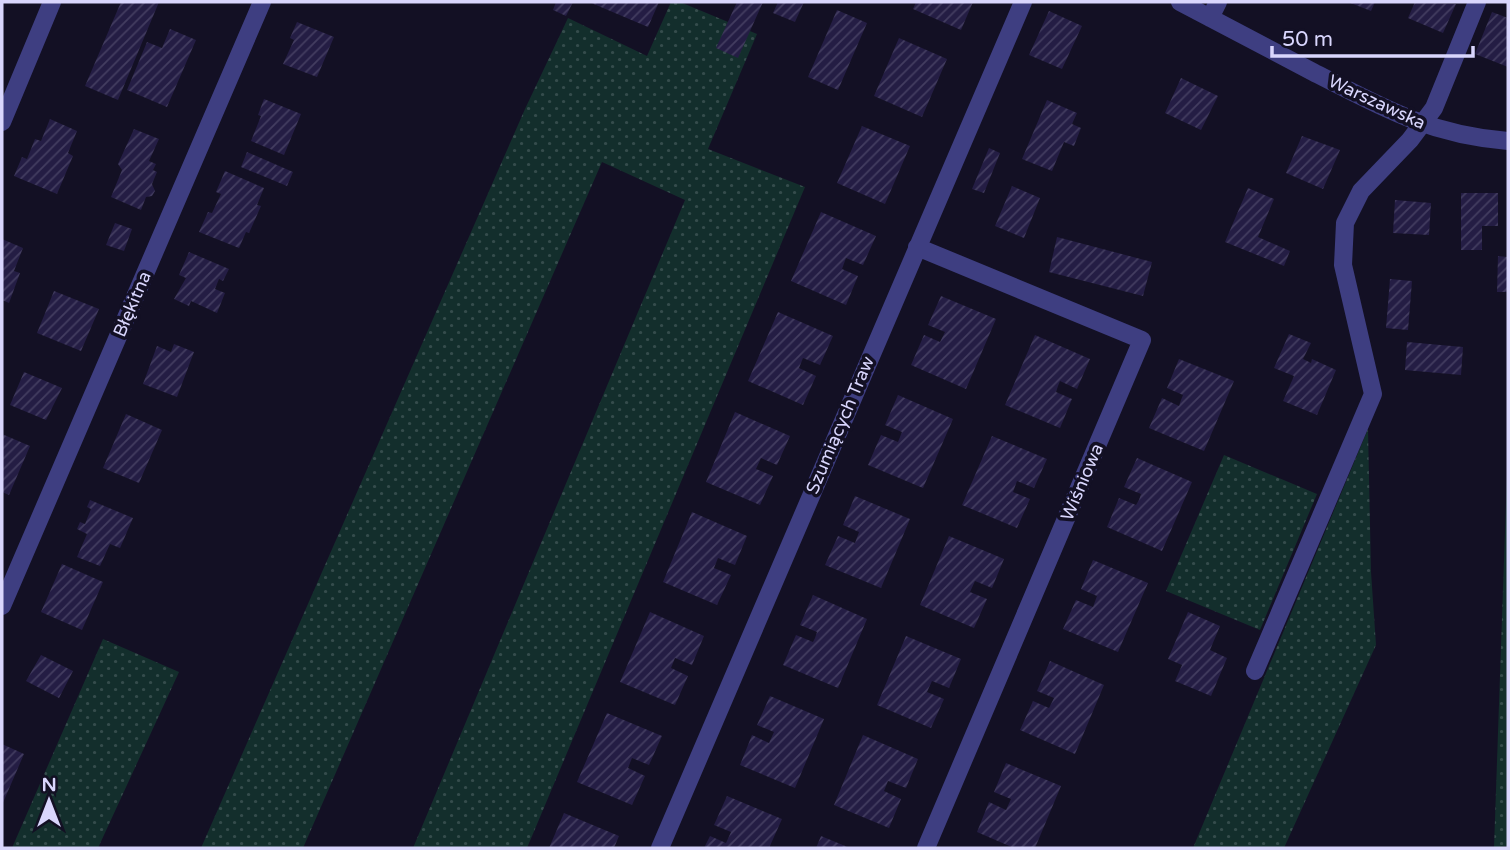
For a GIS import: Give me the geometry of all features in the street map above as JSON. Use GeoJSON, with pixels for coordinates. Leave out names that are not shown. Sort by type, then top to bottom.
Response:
{"type":"FeatureCollection","features":[{"type":"Feature","properties":{"kind":"street"},"geometry":{"type":"LineString","coordinates":[[2,122],[52,2]]}},
{"type":"Feature","properties":{"kind":"street","name":"Błękitna"},"geometry":{"type":"LineString","coordinates":[[2,606],[262,2]]}},
{"type":"Feature","properties":{"kind":"street","name":"Szumiących Traw"},"geometry":{"type":"LineString","coordinates":[[660,848],[1023,2]]}},
{"type":"Feature","properties":{"kind":"street","name":"Warszawska"},"geometry":{"type":"LineString","coordinates":[[1180,2],[1214,10],[1379,106],[1423,125],[1453,134],[1508,141]]}},
{"type":"Feature","properties":{"kind":"street"},"geometry":{"type":"LineString","coordinates":[[1255,671],[1373,394],[1343,265],[1345,223],[1362,191],[1423,125],[1434,108],[1477,2]]}},
{"type":"Feature","properties":{"kind":"street","name":"Wiśniowa"},"geometry":{"type":"LineString","coordinates":[[917,247],[1142,340],[926,848]]}},
{"type":"Feature","properties":{"kind":"green space"},"geometry":{"type":"Polygon","coordinates":[[[671,2],[680,2],[757,34],[708,149],[805,187],[527,848],[413,848],[685,200],[602,162],[303,848],[201,848],[525,109],[568,18],[647,56],[671,2]]]}},
{"type":"Feature","properties":{"kind":"green space"},"geometry":{"type":"Polygon","coordinates":[[[1368,429],[1371,572],[1376,645],[1284,848],[1193,848],[1368,429]]]}},
{"type":"Feature","properties":{"kind":"green space"},"geometry":{"type":"Polygon","coordinates":[[[1508,445],[1508,846],[1494,848],[1508,445]]]}},
{"type":"Feature","properties":{"kind":"green space"},"geometry":{"type":"Polygon","coordinates":[[[1224,455],[1317,494],[1260,630],[1166,591],[1224,455]]]}},
{"type":"Feature","properties":{"kind":"green space"},"geometry":{"type":"Polygon","coordinates":[[[103,639],[179,672],[98,848],[12,848],[103,639]]]}},
{"type":"Feature","properties":{"kind":"building"},"geometry":{"type":"Polygon","coordinates":[[[121,2],[159,2],[118,100],[85,86],[121,2]]]}},
{"type":"Feature","properties":{"kind":"building"},"geometry":{"type":"Polygon","coordinates":[[[556,2],[573,2],[566,16],[553,10],[556,2]]]}},
{"type":"Feature","properties":{"kind":"building"},"geometry":{"type":"Polygon","coordinates":[[[589,2],[659,2],[648,27],[589,2]]]}},
{"type":"Feature","properties":{"kind":"building"},"geometry":{"type":"Polygon","coordinates":[[[737,2],[763,2],[738,58],[716,48],[737,2]]]}},
{"type":"Feature","properties":{"kind":"building"},"geometry":{"type":"Polygon","coordinates":[[[778,2],[804,2],[795,22],[773,13],[778,2]]]}},
{"type":"Feature","properties":{"kind":"building"},"geometry":{"type":"Polygon","coordinates":[[[916,2],[973,2],[961,30],[913,9],[916,2]]]}},
{"type":"Feature","properties":{"kind":"building"},"geometry":{"type":"Polygon","coordinates":[[[1348,2],[1375,2],[1371,11],[1348,2]]]}},
{"type":"Feature","properties":{"kind":"building"},"geometry":{"type":"Polygon","coordinates":[[[1415,2],[1456,4],[1443,33],[1408,18],[1415,2]]]}},
{"type":"Feature","properties":{"kind":"building"},"geometry":{"type":"Polygon","coordinates":[[[837,10],[867,23],[838,90],[808,77],[837,10]]]}},
{"type":"Feature","properties":{"kind":"building"},"geometry":{"type":"Polygon","coordinates":[[[1049,11],[1082,26],[1062,69],[1029,55],[1049,11]]]}},
{"type":"Feature","properties":{"kind":"building"},"geometry":{"type":"Polygon","coordinates":[[[1492,12],[1508,18],[1508,67],[1475,54],[1492,12]]]}},
{"type":"Feature","properties":{"kind":"building"},"geometry":{"type":"Polygon","coordinates":[[[297,22],[334,37],[317,77],[283,64],[294,40],[290,38],[297,22]]]}},
{"type":"Feature","properties":{"kind":"building"},"geometry":{"type":"Polygon","coordinates":[[[170,29],[196,40],[167,107],[127,90],[147,42],[162,48],[170,29]]]}},
{"type":"Feature","properties":{"kind":"building"},"geometry":{"type":"Polygon","coordinates":[[[899,38],[947,59],[922,117],[874,96],[899,38]]]}},
{"type":"Feature","properties":{"kind":"building"},"geometry":{"type":"Polygon","coordinates":[[[1181,78],[1218,96],[1201,130],[1165,113],[1181,78]]]}},
{"type":"Feature","properties":{"kind":"building"},"geometry":{"type":"Polygon","coordinates":[[[264,99],[301,114],[284,155],[251,141],[261,116],[258,115],[264,99]]]}},
{"type":"Feature","properties":{"kind":"building"},"geometry":{"type":"Polygon","coordinates":[[[1047,100],[1077,113],[1072,124],[1081,128],[1074,146],[1064,142],[1052,171],[1022,159],[1047,100]]]}},
{"type":"Feature","properties":{"kind":"building"},"geometry":{"type":"Polygon","coordinates":[[[50,119],[77,131],[68,153],[73,156],[57,194],[14,176],[22,157],[27,159],[35,139],[41,141],[50,119]]]}},
{"type":"Feature","properties":{"kind":"building"},"geometry":{"type":"Polygon","coordinates":[[[862,126],[910,146],[885,204],[837,183],[862,126]]]}},
{"type":"Feature","properties":{"kind":"building"},"geometry":{"type":"Polygon","coordinates":[[[134,129],[159,139],[149,161],[156,164],[153,170],[157,172],[152,184],[155,191],[152,196],[146,197],[141,210],[111,197],[122,170],[118,164],[134,129]]]}},
{"type":"Feature","properties":{"kind":"building"},"geometry":{"type":"Polygon","coordinates":[[[1302,136],[1340,150],[1323,189],[1286,173],[1302,136]]]}},
{"type":"Feature","properties":{"kind":"building"},"geometry":{"type":"Polygon","coordinates":[[[989,148],[1000,153],[984,193],[972,189],[989,148]]]}},
{"type":"Feature","properties":{"kind":"building"},"geometry":{"type":"Polygon","coordinates":[[[247,152],[293,172],[287,186],[241,167],[247,152]]]}},
{"type":"Feature","properties":{"kind":"building"},"geometry":{"type":"Polygon","coordinates":[[[225,171],[264,188],[257,205],[261,206],[239,248],[199,232],[208,212],[212,213],[221,194],[216,192],[225,171]]]}},
{"type":"Feature","properties":{"kind":"building"},"geometry":{"type":"Polygon","coordinates":[[[1012,186],[1040,198],[1024,238],[995,226],[1012,186]]]}},
{"type":"Feature","properties":{"kind":"building"},"geometry":{"type":"Polygon","coordinates":[[[1248,188],[1274,199],[1258,237],[1290,251],[1284,266],[1225,242],[1248,188]]]}},
{"type":"Feature","properties":{"kind":"building"},"geometry":{"type":"Polygon","coordinates":[[[1461,193],[1498,193],[1498,226],[1482,226],[1482,250],[1461,250],[1461,193]]]}},
{"type":"Feature","properties":{"kind":"building"},"geometry":{"type":"Polygon","coordinates":[[[1395,200],[1431,203],[1429,235],[1393,233],[1395,200]]]}},
{"type":"Feature","properties":{"kind":"building"},"geometry":{"type":"Polygon","coordinates":[[[821,212],[876,236],[863,265],[846,258],[842,269],[858,276],[846,305],[791,281],[821,212]]]}},
{"type":"Feature","properties":{"kind":"building"},"geometry":{"type":"Polygon","coordinates":[[[115,223],[132,229],[124,251],[106,245],[115,223]]]}},
{"type":"Feature","properties":{"kind":"building"},"geometry":{"type":"Polygon","coordinates":[[[1057,237],[1152,262],[1143,296],[1049,272],[1057,237]]]}},
{"type":"Feature","properties":{"kind":"building"},"geometry":{"type":"Polygon","coordinates":[[[2,239],[23,248],[14,271],[20,273],[9,303],[2,300],[2,239]]]}},
{"type":"Feature","properties":{"kind":"building"},"geometry":{"type":"Polygon","coordinates":[[[189,252],[229,269],[223,281],[219,279],[215,289],[225,293],[217,313],[191,301],[189,306],[174,299],[186,278],[179,275],[189,252]]]}},
{"type":"Feature","properties":{"kind":"building"},"geometry":{"type":"Polygon","coordinates":[[[1498,256],[1508,257],[1508,292],[1497,292],[1498,256]]]}},
{"type":"Feature","properties":{"kind":"building"},"geometry":{"type":"Polygon","coordinates":[[[1390,279],[1412,281],[1408,330],[1386,328],[1390,279]]]}},
{"type":"Feature","properties":{"kind":"building"},"geometry":{"type":"Polygon","coordinates":[[[54,291],[99,309],[81,351],[37,333],[54,291]]]}},
{"type":"Feature","properties":{"kind":"building"},"geometry":{"type":"Polygon","coordinates":[[[941,296],[996,319],[966,389],[911,365],[924,335],[940,342],[945,332],[928,325],[941,296]]]}},
{"type":"Feature","properties":{"kind":"building"},"geometry":{"type":"Polygon","coordinates":[[[778,312],[833,336],[820,365],[803,358],[799,368],[816,376],[803,405],[748,381],[778,312]]]}},
{"type":"Feature","properties":{"kind":"building"},"geometry":{"type":"Polygon","coordinates":[[[1289,334],[1311,343],[1303,359],[1311,363],[1312,359],[1336,370],[1317,415],[1283,401],[1294,376],[1274,368],[1289,334]]]}},
{"type":"Feature","properties":{"kind":"building"},"geometry":{"type":"Polygon","coordinates":[[[1035,335],[1090,359],[1077,389],[1060,381],[1056,392],[1072,399],[1060,428],[1005,405],[1035,335]]]}},
{"type":"Feature","properties":{"kind":"building"},"geometry":{"type":"Polygon","coordinates":[[[1407,342],[1463,347],[1461,375],[1405,370],[1407,342]]]}},
{"type":"Feature","properties":{"kind":"building"},"geometry":{"type":"Polygon","coordinates":[[[174,344],[194,352],[177,397],[143,384],[157,346],[171,352],[174,344]]]}},
{"type":"Feature","properties":{"kind":"building"},"geometry":{"type":"Polygon","coordinates":[[[1179,359],[1234,381],[1204,451],[1149,428],[1162,398],[1179,406],[1183,395],[1167,388],[1179,359]]]}},
{"type":"Feature","properties":{"kind":"building"},"geometry":{"type":"Polygon","coordinates":[[[24,372],[62,388],[46,420],[10,405],[24,372]]]}},
{"type":"Feature","properties":{"kind":"building"},"geometry":{"type":"Polygon","coordinates":[[[898,395],[953,419],[923,488],[868,465],[881,435],[898,442],[902,432],[885,425],[898,395]]]}},
{"type":"Feature","properties":{"kind":"building"},"geometry":{"type":"Polygon","coordinates":[[[735,412],[790,436],[777,465],[761,458],[756,469],[773,476],[760,505],[706,482],[735,412]]]}},
{"type":"Feature","properties":{"kind":"building"},"geometry":{"type":"Polygon","coordinates":[[[126,414],[162,430],[139,483],[103,468],[126,414]]]}},
{"type":"Feature","properties":{"kind":"building"},"geometry":{"type":"Polygon","coordinates":[[[2,434],[30,446],[9,495],[2,492],[2,434]]]}},
{"type":"Feature","properties":{"kind":"building"},"geometry":{"type":"Polygon","coordinates":[[[992,436],[1047,459],[1034,488],[1017,481],[1013,492],[1030,499],[1017,528],[962,505],[992,436]]]}},
{"type":"Feature","properties":{"kind":"building"},"geometry":{"type":"Polygon","coordinates":[[[1137,458],[1192,482],[1162,551],[1107,527],[1119,498],[1136,505],[1139,500],[1141,494],[1124,487],[1137,458]]]}},
{"type":"Feature","properties":{"kind":"building"},"geometry":{"type":"Polygon","coordinates":[[[855,496],[910,519],[881,588],[825,565],[838,536],[855,543],[859,532],[843,525],[855,496]]]}},
{"type":"Feature","properties":{"kind":"building"},"geometry":{"type":"Polygon","coordinates":[[[90,500],[133,518],[120,548],[110,544],[100,566],[77,557],[87,534],[77,529],[80,522],[85,524],[91,509],[87,507],[90,500]]]}},
{"type":"Feature","properties":{"kind":"building"},"geometry":{"type":"Polygon","coordinates":[[[692,512],[747,536],[735,565],[718,558],[714,568],[731,575],[717,605],[663,582],[692,512]]]}},
{"type":"Feature","properties":{"kind":"building"},"geometry":{"type":"Polygon","coordinates":[[[949,536],[1004,559],[992,588],[975,581],[970,592],[987,599],[974,628],[920,605],[949,536]]]}},
{"type":"Feature","properties":{"kind":"building"},"geometry":{"type":"Polygon","coordinates":[[[1093,560],[1148,583],[1118,652],[1063,629],[1076,600],[1093,607],[1097,596],[1081,589],[1093,560]]]}},
{"type":"Feature","properties":{"kind":"building"},"geometry":{"type":"Polygon","coordinates":[[[62,564],[103,582],[82,630],[41,612],[62,564]]]}},
{"type":"Feature","properties":{"kind":"building"},"geometry":{"type":"Polygon","coordinates":[[[813,595],[867,619],[838,688],[783,665],[796,635],[813,642],[815,638],[817,632],[800,625],[813,595]]]}},
{"type":"Feature","properties":{"kind":"building"},"geometry":{"type":"Polygon","coordinates":[[[650,612],[704,636],[692,665],[675,658],[671,668],[688,676],[675,705],[620,682],[650,612]]]}},
{"type":"Feature","properties":{"kind":"building"},"geometry":{"type":"Polygon","coordinates":[[[1188,612],[1220,626],[1210,650],[1227,658],[1211,696],[1175,681],[1182,665],[1168,659],[1188,612]]]}},
{"type":"Feature","properties":{"kind":"building"},"geometry":{"type":"Polygon","coordinates":[[[906,636],[961,659],[949,688],[932,681],[927,692],[944,699],[931,728],[877,705],[906,636]]]}},
{"type":"Feature","properties":{"kind":"building"},"geometry":{"type":"Polygon","coordinates":[[[41,655],[73,671],[59,698],[26,681],[41,655]]]}},
{"type":"Feature","properties":{"kind":"building"},"geometry":{"type":"Polygon","coordinates":[[[1050,661],[1104,685],[1075,754],[1020,730],[1033,701],[1049,708],[1054,698],[1037,691],[1050,661]]]}},
{"type":"Feature","properties":{"kind":"building"},"geometry":{"type":"Polygon","coordinates":[[[770,696],[824,719],[795,788],[740,765],[752,735],[769,743],[774,732],[757,725],[770,696]]]}},
{"type":"Feature","properties":{"kind":"building"},"geometry":{"type":"Polygon","coordinates":[[[607,713],[662,736],[649,765],[632,758],[628,768],[645,776],[632,805],[577,782],[607,713]]]}},
{"type":"Feature","properties":{"kind":"building"},"geometry":{"type":"Polygon","coordinates":[[[863,735],[918,759],[906,788],[888,781],[884,791],[901,799],[889,828],[834,805],[863,735]]]}},
{"type":"Feature","properties":{"kind":"building"},"geometry":{"type":"Polygon","coordinates":[[[2,744],[24,754],[2,805],[2,744]]]}},
{"type":"Feature","properties":{"kind":"building"},"geometry":{"type":"Polygon","coordinates":[[[1006,763],[1061,786],[1035,848],[1014,848],[977,832],[989,802],[1006,810],[1011,799],[994,792],[1006,763]]]}},
{"type":"Feature","properties":{"kind":"building"},"geometry":{"type":"Polygon","coordinates":[[[727,796],[782,819],[769,848],[704,848],[710,836],[726,843],[731,832],[714,825],[727,796]]]}},
{"type":"Feature","properties":{"kind":"building"},"geometry":{"type":"Polygon","coordinates":[[[564,813],[619,836],[614,848],[549,848],[564,813]]]}},
{"type":"Feature","properties":{"kind":"building"},"geometry":{"type":"Polygon","coordinates":[[[821,836],[850,848],[816,848],[821,836]]]}}]}
